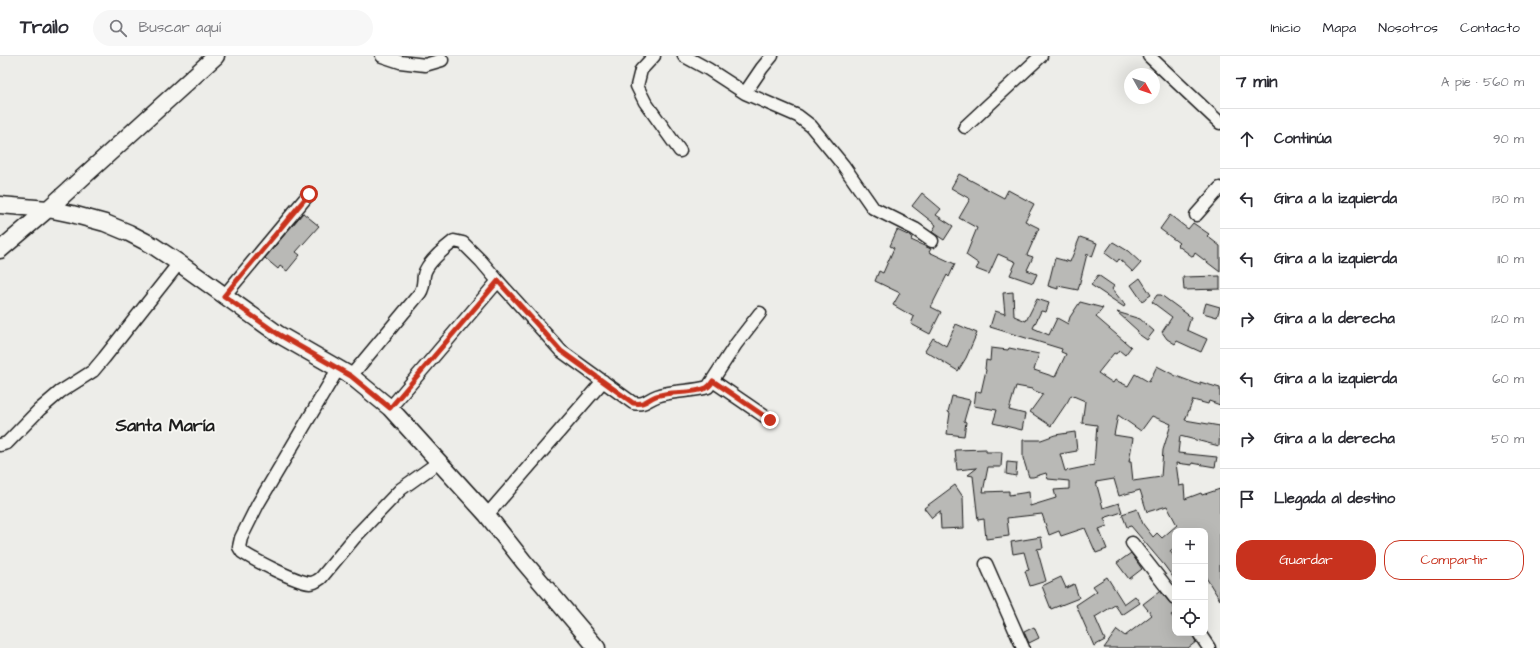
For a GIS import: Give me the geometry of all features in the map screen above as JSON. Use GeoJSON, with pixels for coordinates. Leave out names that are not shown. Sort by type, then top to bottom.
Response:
{"type":"FeatureCollection","features":[{"type":"Feature","properties":{"kind":"street"},"geometry":{"type":"LineString","coordinates":[[0,250],[48,209],[216,56]]}},
{"type":"Feature","properties":{"kind":"street"},"geometry":{"type":"LineString","coordinates":[[382,56],[400,62],[425,65],[442,60]]}},
{"type":"Feature","properties":{"kind":"street"},"geometry":{"type":"LineString","coordinates":[[654,56],[641,70],[637,86],[645,102],[680,152]]}},
{"type":"Feature","properties":{"kind":"street"},"geometry":{"type":"LineString","coordinates":[[684,56],[708,69],[745,94],[798,116],[811,126],[843,165],[873,208],[915,229],[932,241]]}},
{"type":"Feature","properties":{"kind":"street"},"geometry":{"type":"LineString","coordinates":[[745,94],[762,68],[772,56]]}},
{"type":"Feature","properties":{"kind":"street"},"geometry":{"type":"LineString","coordinates":[[965,127],[1041,56]]}},
{"type":"Feature","properties":{"kind":"street"},"geometry":{"type":"LineString","coordinates":[[1149,56],[1220,123]]}},
{"type":"Feature","properties":{"kind":"street"},"geometry":{"type":"LineString","coordinates":[[1196,215],[1220,188]]}},
{"type":"Feature","properties":{"kind":"street"},"geometry":{"type":"LineString","coordinates":[[224,296],[309,194]]}},
{"type":"Feature","properties":{"kind":"street"},"geometry":{"type":"LineString","coordinates":[[0,205],[48,209],[72,214],[105,223],[129,233],[152,245],[179,263],[278,334],[344,373],[390,408],[487,515],[524,562],[597,648]]}},
{"type":"Feature","properties":{"kind":"street"},"geometry":{"type":"LineString","coordinates":[[438,462],[401,489],[316,582],[310,583],[267,566],[242,552],[239,547],[241,538],[258,504],[344,373],[420,293],[424,286],[426,270],[440,253],[454,241],[463,243],[481,261],[561,351],[633,403],[641,404],[655,396],[668,393],[696,391],[708,387],[736,344],[760,313]]}},
{"type":"Feature","properties":{"kind":"street"},"geometry":{"type":"LineString","coordinates":[[0,445],[7,443],[39,410],[60,392],[93,371],[179,263]]}},
{"type":"Feature","properties":{"kind":"street"},"geometry":{"type":"LineString","coordinates":[[390,408],[498,281]]}},
{"type":"Feature","properties":{"kind":"street"},"geometry":{"type":"LineString","coordinates":[[487,515],[602,381]]}},
{"type":"Feature","properties":{"kind":"street"},"geometry":{"type":"LineString","coordinates":[[713,381],[770,420]]}},
{"type":"Feature","properties":{"kind":"street"},"geometry":{"type":"LineString","coordinates":[[1132,543],[1172,594]]}},
{"type":"Feature","properties":{"kind":"street"},"geometry":{"type":"LineString","coordinates":[[986,564],[1021,647]]}},
{"type":"Feature","properties":{"kind":"street"},"geometry":{"type":"LineString","coordinates":[[1201,636],[1209,648]]}},
{"type":"Feature","properties":{"kind":"building"},"geometry":{"type":"Polygon","coordinates":[[[959,174],[1004,198],[1008,190],[1034,204],[1025,221],[1039,228],[1027,255],[1033,257],[1027,270],[1037,274],[1033,283],[1010,275],[1016,262],[998,254],[989,274],[976,269],[979,264],[966,255],[977,228],[959,218],[970,199],[951,188],[959,174]]]}},
{"type":"Feature","properties":{"kind":"building"},"geometry":{"type":"Polygon","coordinates":[[[922,193],[941,209],[936,215],[953,226],[944,240],[932,232],[936,225],[912,206],[922,193]]]}},
{"type":"Feature","properties":{"kind":"building"},"geometry":{"type":"Polygon","coordinates":[[[303,213],[319,226],[296,252],[300,255],[287,271],[280,266],[278,269],[265,258],[303,213]]]}},
{"type":"Feature","properties":{"kind":"building"},"geometry":{"type":"Polygon","coordinates":[[[1170,215],[1188,229],[1193,223],[1209,234],[1207,236],[1220,246],[1220,272],[1195,253],[1193,257],[1177,245],[1179,243],[1160,229],[1170,215]]]}},
{"type":"Feature","properties":{"kind":"building"},"geometry":{"type":"Polygon","coordinates":[[[897,230],[912,237],[911,240],[931,249],[929,252],[955,264],[949,277],[947,275],[931,307],[941,312],[930,334],[911,324],[914,317],[893,305],[900,293],[875,281],[879,271],[883,273],[894,248],[890,246],[897,230]]]}},
{"type":"Feature","properties":{"kind":"building"},"geometry":{"type":"Polygon","coordinates":[[[1080,237],[1097,243],[1092,257],[1087,254],[1078,290],[1058,286],[1058,289],[1048,286],[1055,258],[1070,262],[1080,237]]]}},
{"type":"Feature","properties":{"kind":"building"},"geometry":{"type":"Polygon","coordinates":[[[1113,242],[1128,251],[1141,263],[1133,272],[1119,259],[1117,262],[1105,253],[1113,242]]]}},
{"type":"Feature","properties":{"kind":"building"},"geometry":{"type":"Polygon","coordinates":[[[1098,275],[1114,286],[1112,289],[1125,305],[1124,307],[1091,285],[1098,275]]]}},
{"type":"Feature","properties":{"kind":"building"},"geometry":{"type":"Polygon","coordinates":[[[1220,276],[1220,289],[1184,290],[1183,277],[1220,276]]]}},
{"type":"Feature","properties":{"kind":"building"},"geometry":{"type":"Polygon","coordinates":[[[1140,278],[1151,295],[1142,301],[1131,285],[1140,278]]]}},
{"type":"Feature","properties":{"kind":"building"},"geometry":{"type":"Polygon","coordinates":[[[1013,292],[1014,316],[1026,321],[1037,299],[1049,303],[1046,312],[1041,311],[1033,328],[1049,335],[1057,318],[1068,324],[1070,317],[1080,302],[1103,308],[1096,317],[1131,347],[1125,355],[1119,350],[1116,354],[1114,353],[1098,373],[1113,383],[1115,380],[1128,386],[1135,374],[1149,382],[1157,366],[1176,376],[1200,385],[1200,382],[1220,388],[1220,405],[1209,401],[1208,404],[1193,400],[1185,420],[1220,426],[1219,446],[1180,436],[1178,453],[1217,457],[1215,467],[1192,463],[1192,465],[1176,463],[1179,486],[1184,485],[1185,499],[1201,493],[1202,495],[1220,489],[1220,600],[1208,581],[1208,528],[1174,528],[1177,525],[1167,506],[1147,512],[1140,490],[1119,496],[1114,479],[1096,482],[1103,508],[1119,503],[1122,512],[1104,518],[1107,526],[1099,529],[1107,549],[1096,553],[1085,528],[1061,536],[1059,531],[1049,535],[1042,514],[1007,518],[1009,536],[986,539],[984,519],[978,520],[973,476],[968,475],[977,468],[957,470],[955,450],[986,449],[986,452],[1002,452],[1001,467],[988,467],[983,492],[1009,491],[1009,495],[1029,492],[1030,506],[1056,498],[1054,490],[1069,489],[1069,481],[1048,479],[1046,473],[1029,477],[1023,458],[1023,440],[1041,440],[1055,435],[1075,432],[1077,451],[1060,454],[1065,471],[1094,465],[1097,425],[1082,423],[1085,401],[1071,395],[1051,426],[1030,412],[1043,394],[1032,389],[1016,386],[1009,410],[1025,414],[1022,430],[993,423],[997,410],[974,406],[976,391],[981,392],[986,370],[986,360],[990,361],[991,348],[1008,350],[1009,348],[1039,354],[1034,370],[1055,377],[1066,354],[1061,352],[1062,349],[990,327],[995,311],[1005,314],[1003,293],[1013,292]],[[1118,415],[1114,435],[1133,438],[1129,462],[1131,462],[1133,481],[1161,477],[1163,450],[1171,424],[1152,416],[1141,431],[1118,415]]]}},
{"type":"Feature","properties":{"kind":"building"},"geometry":{"type":"Polygon","coordinates":[[[1157,295],[1161,295],[1191,317],[1187,330],[1207,339],[1201,352],[1177,341],[1175,344],[1167,339],[1162,332],[1172,317],[1152,302],[1157,295]]]}},
{"type":"Feature","properties":{"kind":"building"},"geometry":{"type":"Polygon","coordinates":[[[1206,303],[1220,307],[1217,317],[1203,313],[1206,303]]]}},
{"type":"Feature","properties":{"kind":"building"},"geometry":{"type":"Polygon","coordinates":[[[1117,312],[1140,319],[1154,331],[1147,340],[1137,333],[1138,331],[1117,312]]]}},
{"type":"Feature","properties":{"kind":"building"},"geometry":{"type":"Polygon","coordinates":[[[956,324],[977,333],[966,358],[958,371],[925,351],[933,338],[946,346],[956,324]]]}},
{"type":"Feature","properties":{"kind":"building"},"geometry":{"type":"Polygon","coordinates":[[[952,396],[970,400],[964,421],[966,422],[964,436],[947,434],[950,413],[948,412],[952,396]]]}},
{"type":"Feature","properties":{"kind":"building"},"geometry":{"type":"Polygon","coordinates":[[[1007,462],[1017,463],[1016,476],[1006,474],[1007,462]]]}},
{"type":"Feature","properties":{"kind":"building"},"geometry":{"type":"Polygon","coordinates":[[[955,485],[963,497],[964,528],[941,529],[940,511],[932,518],[924,508],[955,485]]]}},
{"type":"Feature","properties":{"kind":"building"},"geometry":{"type":"Polygon","coordinates":[[[1137,509],[1143,524],[1153,537],[1157,533],[1162,538],[1172,529],[1172,549],[1170,551],[1172,554],[1172,576],[1131,526],[1127,527],[1122,514],[1137,509]]]}},
{"type":"Feature","properties":{"kind":"building"},"geometry":{"type":"Polygon","coordinates":[[[1041,537],[1043,548],[1037,549],[1046,581],[1030,586],[1025,571],[1029,570],[1024,552],[1013,554],[1011,542],[1041,537]]]}},
{"type":"Feature","properties":{"kind":"building"},"geometry":{"type":"Polygon","coordinates":[[[1131,553],[1142,569],[1129,579],[1117,563],[1131,553]]]}},
{"type":"Feature","properties":{"kind":"building"},"geometry":{"type":"Polygon","coordinates":[[[1061,577],[1066,588],[1074,584],[1079,598],[1051,609],[1042,586],[1061,577]]]}},
{"type":"Feature","properties":{"kind":"building"},"geometry":{"type":"Polygon","coordinates":[[[1107,577],[1124,604],[1135,596],[1140,603],[1122,615],[1115,605],[1095,617],[1105,640],[1094,646],[1076,605],[1097,591],[1093,586],[1107,577]]]}},
{"type":"Feature","properties":{"kind":"building"},"geometry":{"type":"Polygon","coordinates":[[[1160,591],[1172,605],[1172,636],[1193,636],[1196,642],[1188,648],[1104,648],[1117,630],[1125,636],[1152,615],[1143,604],[1160,591]]]}},
{"type":"Feature","properties":{"kind":"building"},"geometry":{"type":"Polygon","coordinates":[[[1034,627],[1039,638],[1029,643],[1024,632],[1034,627]]]}},
{"type":"Feature","properties":{"kind":"district","name":"Santa María"},"geometry":{"type":"Point","coordinates":[165,425]}},
{"type":"Feature","properties":{"kind":"route"},"geometry":{"type":"LineString","coordinates":[[309,194],[224,296],[278,334],[351,376],[390,408],[498,281],[561,351],[633,403],[645,403],[655,396],[668,393],[696,391],[708,387],[713,381],[770,420]]}}]}
